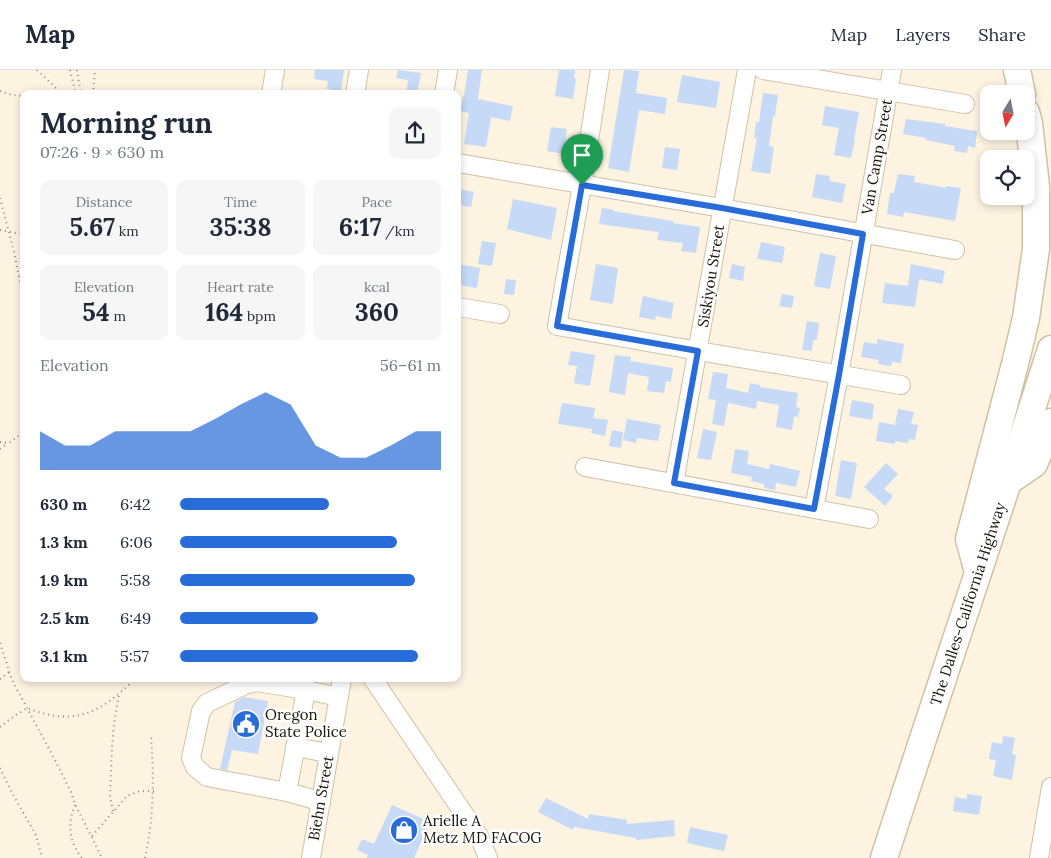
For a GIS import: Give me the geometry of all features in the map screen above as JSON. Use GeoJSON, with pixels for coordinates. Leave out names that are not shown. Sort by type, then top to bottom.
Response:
{"type":"FeatureCollection","features":[{"type":"Feature","properties":{"kind":"highway"},"geometry":{"type":"LineString","coordinates":[[1017,70],[1020,85]]}},
{"type":"Feature","properties":{"kind":"highway"},"geometry":{"type":"LineString","coordinates":[[978,572],[969,539],[1026,318],[1036,249],[1036,187],[1031,140]]}},
{"type":"Feature","properties":{"kind":"highway","name":"The Dalles-California Highway"},"geometry":{"type":"LineString","coordinates":[[884,858],[1051,349]]}},
{"type":"Feature","properties":{"kind":"highway"},"geometry":{"type":"LineString","coordinates":[[1009,481],[1034,464],[1051,422]]}},
{"type":"Feature","properties":{"kind":"street"},"geometry":{"type":"LineString","coordinates":[[272,90],[275,70]]}},
{"type":"Feature","properties":{"kind":"street"},"geometry":{"type":"LineString","coordinates":[[356,90],[359,70]]}},
{"type":"Feature","properties":{"kind":"street"},"geometry":{"type":"LineString","coordinates":[[445,90],[448,70]]}},
{"type":"Feature","properties":{"kind":"street"},"geometry":{"type":"LineString","coordinates":[[600,70],[557,326],[902,385]]}},
{"type":"Feature","properties":{"kind":"street","name":"Siskiyou Street"},"geometry":{"type":"LineString","coordinates":[[674,483],[747,70]]}},
{"type":"Feature","properties":{"kind":"street"},"geometry":{"type":"LineString","coordinates":[[763,70],[965,104]]}},
{"type":"Feature","properties":{"kind":"street","name":"Van Camp Street"},"geometry":{"type":"LineString","coordinates":[[814,509],[892,70]]}},
{"type":"Feature","properties":{"kind":"street"},"geometry":{"type":"LineString","coordinates":[[461,164],[955,250]]}},
{"type":"Feature","properties":{"kind":"street"},"geometry":{"type":"LineString","coordinates":[[461,308],[500,314]]}},
{"type":"Feature","properties":{"kind":"street"},"geometry":{"type":"LineString","coordinates":[[585,467],[869,519]]}},
{"type":"Feature","properties":{"kind":"street"},"geometry":{"type":"LineString","coordinates":[[321,803],[287,792],[207,777],[195,768],[191,758],[201,712],[207,703],[245,685],[256,682],[339,697]]}},
{"type":"Feature","properties":{"kind":"street","name":"Biehn Street"},"geometry":{"type":"LineString","coordinates":[[311,858],[342,682]]}},
{"type":"Feature","properties":{"kind":"street"},"geometry":{"type":"LineString","coordinates":[[375,682],[479,836],[488,858]]}},
{"type":"Feature","properties":{"kind":"street"},"geometry":{"type":"LineString","coordinates":[[287,792],[306,690]]}},
{"type":"Feature","properties":{"kind":"street"},"geometry":{"type":"LineString","coordinates":[[295,748],[328,754]]}},
{"type":"Feature","properties":{"kind":"street"},"geometry":{"type":"LineString","coordinates":[[1039,858],[1051,787]]}},
{"type":"Feature","properties":{"kind":"path"},"geometry":{"type":"LineString","coordinates":[[37,70],[57,90]]}},
{"type":"Feature","properties":{"kind":"path"},"geometry":{"type":"LineString","coordinates":[[70,70],[75,90]]}},
{"type":"Feature","properties":{"kind":"path"},"geometry":{"type":"LineString","coordinates":[[76,70],[81,90]]}},
{"type":"Feature","properties":{"kind":"path"},"geometry":{"type":"LineString","coordinates":[[93,90],[95,70]]}},
{"type":"Feature","properties":{"kind":"path"},"geometry":{"type":"LineString","coordinates":[[0,91],[20,96]]}},
{"type":"Feature","properties":{"kind":"path"},"geometry":{"type":"LineString","coordinates":[[0,198],[20,281]]}},
{"type":"Feature","properties":{"kind":"path"},"geometry":{"type":"LineString","coordinates":[[0,230],[20,232]]}},
{"type":"Feature","properties":{"kind":"path"},"geometry":{"type":"LineString","coordinates":[[0,449],[20,435]]}},
{"type":"Feature","properties":{"kind":"path"},"geometry":{"type":"LineString","coordinates":[[0,442],[9,443]]}},
{"type":"Feature","properties":{"kind":"path"},"geometry":{"type":"LineString","coordinates":[[0,643],[12,680],[71,792],[102,858]]}},
{"type":"Feature","properties":{"kind":"path"},"geometry":{"type":"LineString","coordinates":[[0,679],[9,672]]}},
{"type":"Feature","properties":{"kind":"path"},"geometry":{"type":"LineString","coordinates":[[27,708],[52,716],[69,717],[85,714],[104,706],[133,682]]}},
{"type":"Feature","properties":{"kind":"path"},"geometry":{"type":"LineString","coordinates":[[113,811],[110,797],[112,747],[119,694]]}},
{"type":"Feature","properties":{"kind":"path"},"geometry":{"type":"LineString","coordinates":[[0,727],[27,708]]}},
{"type":"Feature","properties":{"kind":"path"},"geometry":{"type":"LineString","coordinates":[[146,858],[152,812],[150,736]]}},
{"type":"Feature","properties":{"kind":"path"},"geometry":{"type":"LineString","coordinates":[[0,768],[36,835],[42,858]]}},
{"type":"Feature","properties":{"kind":"path"},"geometry":{"type":"LineString","coordinates":[[91,837],[127,796],[140,791],[157,791]]}},
{"type":"Feature","properties":{"kind":"path"},"geometry":{"type":"LineString","coordinates":[[75,804],[70,822],[70,835],[76,851],[82,858]]}},
{"type":"Feature","properties":{"kind":"building"},"geometry":{"type":"Polygon","coordinates":[[[315,70],[344,70],[341,90],[327,89],[328,81],[314,79],[315,70]]]}},
{"type":"Feature","properties":{"kind":"building"},"geometry":{"type":"Polygon","coordinates":[[[398,70],[421,73],[418,90],[407,90],[408,80],[396,78],[398,70]]]}},
{"type":"Feature","properties":{"kind":"building"},"geometry":{"type":"Polygon","coordinates":[[[468,70],[482,70],[478,99],[513,106],[510,121],[491,117],[486,147],[464,144],[469,113],[461,111],[468,70]]]}},
{"type":"Feature","properties":{"kind":"building"},"geometry":{"type":"Polygon","coordinates":[[[559,70],[575,70],[574,78],[576,79],[573,99],[555,96],[559,70]]]}},
{"type":"Feature","properties":{"kind":"building"},"geometry":{"type":"Polygon","coordinates":[[[624,70],[639,71],[636,93],[667,98],[665,114],[639,110],[629,172],[608,168],[624,70]]]}},
{"type":"Feature","properties":{"kind":"building"},"geometry":{"type":"Polygon","coordinates":[[[682,75],[720,82],[716,108],[677,102],[682,75]]]}},
{"type":"Feature","properties":{"kind":"building"},"geometry":{"type":"Polygon","coordinates":[[[763,93],[778,95],[769,146],[774,147],[770,174],[751,171],[757,138],[754,138],[756,122],[759,122],[763,93]]]}},
{"type":"Feature","properties":{"kind":"building"},"geometry":{"type":"Polygon","coordinates":[[[825,106],[859,112],[851,158],[834,155],[839,128],[822,125],[825,106]]]}},
{"type":"Feature","properties":{"kind":"building"},"geometry":{"type":"Polygon","coordinates":[[[906,119],[945,124],[945,126],[977,131],[975,148],[968,146],[967,153],[954,151],[955,146],[903,134],[906,119]]]}},
{"type":"Feature","properties":{"kind":"building"},"geometry":{"type":"Polygon","coordinates":[[[551,127],[567,129],[563,154],[547,151],[551,127]]]}},
{"type":"Feature","properties":{"kind":"building"},"geometry":{"type":"Polygon","coordinates":[[[665,147],[680,149],[677,170],[662,168],[665,147]]]}},
{"type":"Feature","properties":{"kind":"building"},"geometry":{"type":"Polygon","coordinates":[[[816,174],[830,176],[829,181],[846,184],[842,203],[812,197],[816,174]]]}},
{"type":"Feature","properties":{"kind":"building"},"geometry":{"type":"Polygon","coordinates":[[[898,174],[915,176],[914,182],[946,188],[946,186],[961,188],[955,221],[904,212],[903,217],[887,214],[890,193],[894,193],[898,174]]]}},
{"type":"Feature","properties":{"kind":"building"},"geometry":{"type":"Polygon","coordinates":[[[461,190],[474,192],[471,207],[461,205],[461,190]]]}},
{"type":"Feature","properties":{"kind":"building"},"geometry":{"type":"Polygon","coordinates":[[[513,199],[557,208],[551,240],[507,229],[513,199]]]}},
{"type":"Feature","properties":{"kind":"building"},"geometry":{"type":"Polygon","coordinates":[[[602,208],[700,227],[696,253],[681,251],[683,243],[657,240],[659,232],[599,224],[602,208]]]}},
{"type":"Feature","properties":{"kind":"building"},"geometry":{"type":"Polygon","coordinates":[[[482,241],[496,243],[492,266],[478,264],[482,241]]]}},
{"type":"Feature","properties":{"kind":"building"},"geometry":{"type":"Polygon","coordinates":[[[761,242],[785,247],[782,263],[757,259],[761,242]]]}},
{"type":"Feature","properties":{"kind":"building"},"geometry":{"type":"Polygon","coordinates":[[[820,253],[836,256],[830,289],[814,286],[820,253]]]}},
{"type":"Feature","properties":{"kind":"building"},"geometry":{"type":"Polygon","coordinates":[[[596,264],[618,268],[613,304],[590,300],[596,264]]]}},
{"type":"Feature","properties":{"kind":"building"},"geometry":{"type":"Polygon","coordinates":[[[732,264],[745,267],[743,281],[729,278],[732,264]]]}},
{"type":"Feature","properties":{"kind":"building"},"geometry":{"type":"Polygon","coordinates":[[[911,264],[945,271],[942,284],[919,279],[915,307],[882,303],[885,283],[908,286],[911,264]]]}},
{"type":"Feature","properties":{"kind":"building"},"geometry":{"type":"Polygon","coordinates":[[[461,265],[480,268],[477,288],[461,285],[461,265]]]}},
{"type":"Feature","properties":{"kind":"building"},"geometry":{"type":"Polygon","coordinates":[[[506,279],[516,280],[514,295],[504,294],[506,279]]]}},
{"type":"Feature","properties":{"kind":"building"},"geometry":{"type":"Polygon","coordinates":[[[782,294],[794,296],[792,308],[779,306],[782,294]]]}},
{"type":"Feature","properties":{"kind":"building"},"geometry":{"type":"Polygon","coordinates":[[[643,296],[674,303],[671,319],[656,316],[655,320],[639,317],[643,296]]]}},
{"type":"Feature","properties":{"kind":"building"},"geometry":{"type":"Polygon","coordinates":[[[807,321],[819,323],[817,340],[813,340],[812,351],[802,350],[807,321]]]}},
{"type":"Feature","properties":{"kind":"building"},"geometry":{"type":"Polygon","coordinates":[[[877,339],[904,344],[901,363],[892,362],[891,366],[878,364],[879,360],[861,357],[864,342],[877,344],[877,339]]]}},
{"type":"Feature","properties":{"kind":"building"},"geometry":{"type":"Polygon","coordinates":[[[571,351],[595,355],[590,386],[574,383],[577,366],[568,365],[571,351]]]}},
{"type":"Feature","properties":{"kind":"building"},"geometry":{"type":"Polygon","coordinates":[[[615,355],[631,357],[630,361],[673,368],[671,382],[666,381],[664,393],[647,391],[649,377],[628,373],[625,395],[609,392],[615,355]]]}},
{"type":"Feature","properties":{"kind":"building"},"geometry":{"type":"Polygon","coordinates":[[[713,372],[728,374],[726,388],[748,393],[750,383],[760,385],[760,387],[798,393],[796,407],[800,408],[798,417],[794,416],[792,430],[776,427],[779,405],[757,401],[756,409],[728,403],[724,426],[712,424],[716,400],[708,399],[713,372]]]}},
{"type":"Feature","properties":{"kind":"building"},"geometry":{"type":"Polygon","coordinates":[[[852,400],[874,404],[872,420],[849,416],[852,400]]]}},
{"type":"Feature","properties":{"kind":"building"},"geometry":{"type":"Polygon","coordinates":[[[562,403],[595,408],[593,418],[608,420],[605,436],[591,433],[592,429],[558,424],[562,403]]]}},
{"type":"Feature","properties":{"kind":"building"},"geometry":{"type":"Polygon","coordinates":[[[898,409],[914,412],[911,424],[918,425],[915,440],[909,439],[908,443],[895,441],[895,444],[876,441],[879,422],[895,425],[898,409]]]}},
{"type":"Feature","properties":{"kind":"building"},"geometry":{"type":"Polygon","coordinates":[[[627,419],[661,425],[658,441],[637,438],[636,443],[623,440],[627,419]]]}},
{"type":"Feature","properties":{"kind":"building"},"geometry":{"type":"Polygon","coordinates":[[[703,429],[717,432],[711,460],[697,458],[703,429]]]}},
{"type":"Feature","properties":{"kind":"building"},"geometry":{"type":"Polygon","coordinates":[[[612,430],[623,432],[621,448],[609,446],[612,430]]]}},
{"type":"Feature","properties":{"kind":"building"},"geometry":{"type":"Polygon","coordinates":[[[735,449],[749,451],[747,464],[769,469],[770,464],[800,471],[796,487],[776,483],[775,490],[764,488],[764,484],[751,481],[752,477],[731,473],[735,449]]]}},
{"type":"Feature","properties":{"kind":"building"},"geometry":{"type":"Polygon","coordinates":[[[841,460],[857,463],[851,499],[835,496],[841,460]]]}},
{"type":"Feature","properties":{"kind":"building"},"geometry":{"type":"Polygon","coordinates":[[[886,463],[898,474],[884,489],[893,496],[885,506],[864,487],[886,463]]]}},
{"type":"Feature","properties":{"kind":"building","name":"Oregon State Police"},"geometry":{"type":"Polygon","coordinates":[[[244,697],[268,701],[258,754],[232,750],[227,770],[220,769],[235,702],[244,697]]]}},
{"type":"Feature","properties":{"kind":"building"},"geometry":{"type":"Polygon","coordinates":[[[1003,736],[1015,738],[1012,754],[1016,755],[1012,780],[993,776],[996,760],[989,759],[992,742],[1002,744],[1003,736]]]}},
{"type":"Feature","properties":{"kind":"building"},"geometry":{"type":"Polygon","coordinates":[[[967,794],[982,796],[979,815],[953,811],[955,797],[967,799],[967,794]]]}},
{"type":"Feature","properties":{"kind":"building"},"geometry":{"type":"Polygon","coordinates":[[[546,798],[588,819],[589,814],[627,820],[627,824],[674,820],[675,836],[636,840],[636,838],[574,827],[573,830],[538,812],[546,798]]]}},
{"type":"Feature","properties":{"kind":"building","name":"Arielle A Metz MD FACOG"},"geometry":{"type":"Polygon","coordinates":[[[392,805],[430,822],[414,858],[367,858],[368,855],[357,850],[362,839],[374,844],[392,805]]]}},
{"type":"Feature","properties":{"kind":"building"},"geometry":{"type":"Polygon","coordinates":[[[690,827],[728,835],[724,851],[687,843],[690,827]]]}},
{"type":"Feature","properties":{"kind":"place","name":"Oregon State Police"},"geometry":{"type":"Point","coordinates":[246,724]}},
{"type":"Feature","properties":{"kind":"place","name":"Arielle A Metz MD FACOG"},"geometry":{"type":"Point","coordinates":[404,830]}},
{"type":"Feature","properties":{"kind":"route"},"geometry":{"type":"LineString","coordinates":[[582,185],[863,234],[814,509],[674,483],[698,351],[557,326],[582,185]]}}]}
